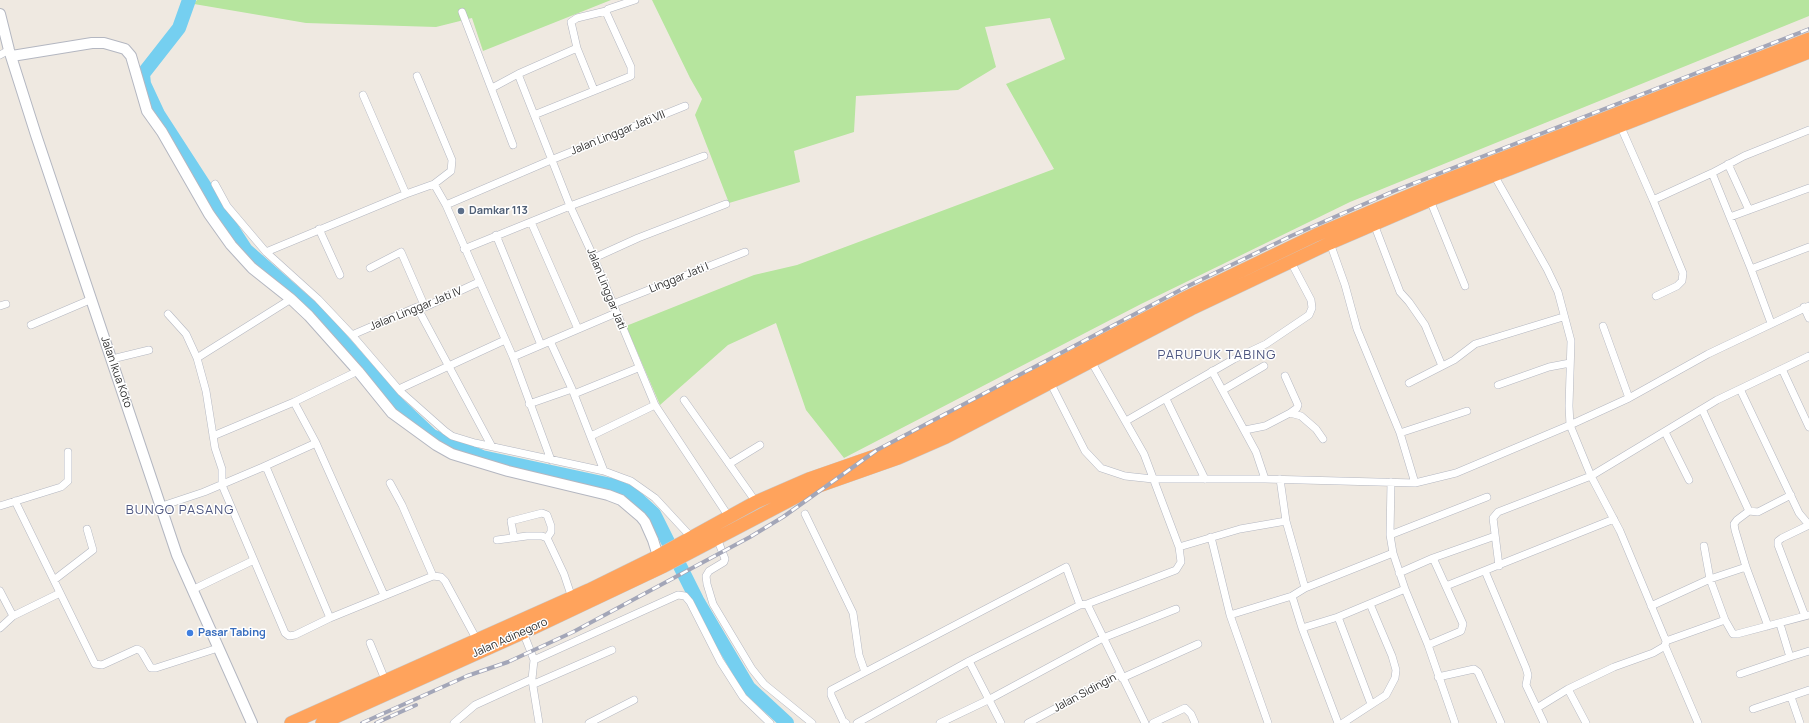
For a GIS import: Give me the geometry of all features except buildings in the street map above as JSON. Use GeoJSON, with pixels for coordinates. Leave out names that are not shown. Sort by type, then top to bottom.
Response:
{"type":"FeatureCollection","features":[{"type":"Feature","properties":{"kind":"highway"},"geometry":{"type":"LineString","coordinates":[[692,542],[729,517],[756,502],[809,479],[897,454],[1189,303],[1316,235],[1439,183],[1695,82],[1809,39]]}},
{"type":"Feature","properties":{"kind":"highway"},"geometry":{"type":"LineString","coordinates":[[692,542],[717,538],[813,488],[897,454],[946,437],[1091,361],[1189,303],[1291,262],[1330,243],[1430,200],[1620,125],[1809,53]]}},
{"type":"Feature","properties":{"kind":"highway"},"geometry":{"type":"LineString","coordinates":[[1721,72],[1726,85]]}},
{"type":"Feature","properties":{"kind":"highway"},"geometry":{"type":"LineString","coordinates":[[1695,82],[1699,95]]}},
{"type":"Feature","properties":{"kind":"highway"},"geometry":{"type":"LineString","coordinates":[[1439,183],[1444,195]]}},
{"type":"Feature","properties":{"kind":"highway","name":"Jalan Adinegoro"},"geometry":{"type":"LineString","coordinates":[[322,723],[480,645],[592,595],[692,542]]}},
{"type":"Feature","properties":{"kind":"highway","name":"Jalan Adinegoro"},"geometry":{"type":"LineString","coordinates":[[291,723],[386,682],[480,645],[522,632],[574,603]]}},
{"type":"Feature","properties":{"kind":"street"},"geometry":{"type":"LineString","coordinates":[[594,90],[577,48],[571,22],[577,18],[606,11],[635,0]]}},
{"type":"Feature","properties":{"kind":"street"},"geometry":{"type":"LineString","coordinates":[[534,115],[630,77],[632,74],[631,67],[606,11]]}},
{"type":"Feature","properties":{"kind":"street"},"geometry":{"type":"LineString","coordinates":[[462,12],[492,88],[512,146]]}},
{"type":"Feature","properties":{"kind":"street","name":"Jalan Ikua Koto"},"geometry":{"type":"LineString","coordinates":[[0,14],[36,135],[162,506],[177,555],[252,723]]}},
{"type":"Feature","properties":{"kind":"street"},"geometry":{"type":"LineString","coordinates":[[0,55],[92,43],[104,43],[125,49],[131,56],[147,111],[162,132],[209,214],[231,245],[252,268],[291,299],[309,316],[358,371],[392,413],[436,445],[452,454],[508,471],[608,495],[621,500],[645,522],[661,559]]}},
{"type":"Feature","properties":{"kind":"street"},"geometry":{"type":"LineString","coordinates":[[492,88],[518,74],[577,48]]}},
{"type":"Feature","properties":{"kind":"street","name":"Jalan Linggar Jati"},"geometry":{"type":"LineString","coordinates":[[518,74],[551,160],[594,258],[654,405],[729,517]]}},
{"type":"Feature","properties":{"kind":"street"},"geometry":{"type":"LineString","coordinates":[[266,252],[319,229],[434,184],[451,171],[452,160],[416,76]]}},
{"type":"Feature","properties":{"kind":"street"},"geometry":{"type":"LineString","coordinates":[[363,95],[406,194]]}},
{"type":"Feature","properties":{"kind":"street","name":"Jalan Linggar Jati VII"},"geometry":{"type":"LineString","coordinates":[[446,205],[551,160],[685,106]]}},
{"type":"Feature","properties":{"kind":"street"},"geometry":{"type":"LineString","coordinates":[[1620,125],[1653,200],[1683,276],[1682,281],[1677,286],[1656,296]]}},
{"type":"Feature","properties":{"kind":"street"},"geometry":{"type":"LineString","coordinates":[[1653,200],[1712,173],[1744,156],[1809,130]]}},
{"type":"Feature","properties":{"kind":"street"},"geometry":{"type":"LineString","coordinates":[[464,249],[570,206],[704,156]]}},
{"type":"Feature","properties":{"kind":"street"},"geometry":{"type":"LineString","coordinates":[[1728,164],[1749,210]]}},
{"type":"Feature","properties":{"kind":"street"},"geometry":{"type":"LineString","coordinates":[[1712,173],[1771,323]]}},
{"type":"Feature","properties":{"kind":"street"},"geometry":{"type":"LineString","coordinates":[[1494,175],[1558,292],[1563,317],[1571,341],[1569,406],[1570,425],[1591,476],[1614,519],[1698,723]]}},
{"type":"Feature","properties":{"kind":"street"},"geometry":{"type":"LineString","coordinates":[[215,184],[230,210],[266,252],[318,299],[399,390],[452,436],[475,443],[491,445],[604,471],[631,481],[655,498],[692,542]]}},
{"type":"Feature","properties":{"kind":"street"},"geometry":{"type":"LineString","coordinates":[[434,184],[446,205],[464,249],[513,357],[529,404],[551,460]]}},
{"type":"Feature","properties":{"kind":"street"},"geometry":{"type":"LineString","coordinates":[[1730,217],[1809,188]]}},
{"type":"Feature","properties":{"kind":"street"},"geometry":{"type":"LineString","coordinates":[[1430,200],[1465,286]]}},
{"type":"Feature","properties":{"kind":"street"},"geometry":{"type":"LineString","coordinates":[[594,258],[638,238],[726,204]]}},
{"type":"Feature","properties":{"kind":"street"},"geometry":{"type":"LineString","coordinates":[[531,222],[578,329]]}},
{"type":"Feature","properties":{"kind":"street"},"geometry":{"type":"LineString","coordinates":[[1374,224],[1400,292],[1410,302],[1425,325],[1442,366]]}},
{"type":"Feature","properties":{"kind":"street"},"geometry":{"type":"LineString","coordinates":[[319,229],[340,275]]}},
{"type":"Feature","properties":{"kind":"street"},"geometry":{"type":"LineString","coordinates":[[496,235],[541,345]]}},
{"type":"Feature","properties":{"kind":"street"},"geometry":{"type":"LineString","coordinates":[[1330,243],[1357,329],[1400,433],[1415,483]]}},
{"type":"Feature","properties":{"kind":"street"},"geometry":{"type":"LineString","coordinates":[[1751,269],[1809,247]]}},
{"type":"Feature","properties":{"kind":"street"},"geometry":{"type":"LineString","coordinates":[[370,268],[401,252],[425,307]]}},
{"type":"Feature","properties":{"kind":"street","name":"Linggar Jati I"},"geometry":{"type":"LineString","coordinates":[[613,304],[745,252]]}},
{"type":"Feature","properties":{"kind":"street"},"geometry":{"type":"LineString","coordinates":[[1126,421],[1212,371],[1271,341],[1295,326],[1311,313],[1311,300],[1291,262]]}},
{"type":"Feature","properties":{"kind":"street","name":"Jalan Linggar Jati IV"},"geometry":{"type":"LineString","coordinates":[[352,336],[417,307],[425,307],[479,282]]}},
{"type":"Feature","properties":{"kind":"street"},"geometry":{"type":"LineString","coordinates":[[32,325],[92,299]]}},
{"type":"Feature","properties":{"kind":"street"},"geometry":{"type":"LineString","coordinates":[[197,358],[291,299]]}},
{"type":"Feature","properties":{"kind":"street"},"geometry":{"type":"LineString","coordinates":[[417,307],[491,445]]}},
{"type":"Feature","properties":{"kind":"street"},"geometry":{"type":"LineString","coordinates":[[1050,382],[1085,451],[1101,468],[1125,476],[1153,480],[1280,479],[1415,483],[1456,473],[1570,425],[1629,398],[1708,354],[1806,307],[1809,318]]}},
{"type":"Feature","properties":{"kind":"street"},"geometry":{"type":"LineString","coordinates":[[513,357],[616,313]]}},
{"type":"Feature","properties":{"kind":"street"},"geometry":{"type":"LineString","coordinates":[[168,314],[186,334],[197,358],[206,391],[215,448],[223,474],[222,485],[285,633],[289,636],[295,636],[330,618],[433,576],[441,578],[445,581],[480,645]]}},
{"type":"Feature","properties":{"kind":"street"},"geometry":{"type":"LineString","coordinates":[[1409,383],[1454,360],[1476,344],[1563,317]]}},
{"type":"Feature","properties":{"kind":"street"},"geometry":{"type":"LineString","coordinates":[[1603,326],[1629,398]]}},
{"type":"Feature","properties":{"kind":"street"},"geometry":{"type":"LineString","coordinates":[[399,390],[505,340]]}},
{"type":"Feature","properties":{"kind":"street"},"geometry":{"type":"LineString","coordinates":[[550,341],[573,392],[604,471]]}},
{"type":"Feature","properties":{"kind":"street"},"geometry":{"type":"LineString","coordinates":[[112,359],[149,350]]}},
{"type":"Feature","properties":{"kind":"street"},"geometry":{"type":"LineString","coordinates":[[1499,566],[1493,518],[1498,512],[1591,476],[1702,409],[1809,356]]}},
{"type":"Feature","properties":{"kind":"street"},"geometry":{"type":"LineString","coordinates":[[857,723],[969,661],[1083,604],[1176,570],[1181,562],[1179,547],[1144,454],[1091,361]]}},
{"type":"Feature","properties":{"kind":"street"},"geometry":{"type":"LineString","coordinates":[[1498,385],[1549,367],[1570,363]]}},
{"type":"Feature","properties":{"kind":"street"},"geometry":{"type":"LineString","coordinates":[[1223,390],[1264,366]]}},
{"type":"Feature","properties":{"kind":"street"},"geometry":{"type":"LineString","coordinates":[[529,404],[573,392],[638,368]]}},
{"type":"Feature","properties":{"kind":"street"},"geometry":{"type":"LineString","coordinates":[[1782,369],[1809,427]]}},
{"type":"Feature","properties":{"kind":"street"},"geometry":{"type":"LineString","coordinates":[[213,436],[294,402],[358,371]]}},
{"type":"Feature","properties":{"kind":"street"},"geometry":{"type":"LineString","coordinates":[[1212,371],[1256,452],[1265,479]]}},
{"type":"Feature","properties":{"kind":"street"},"geometry":{"type":"LineString","coordinates":[[1244,430],[1264,426],[1297,408],[1298,405],[1285,376]]}},
{"type":"Feature","properties":{"kind":"street"},"geometry":{"type":"LineString","coordinates":[[1704,546],[1710,579],[1725,620],[1733,634],[1780,624],[1807,615],[1778,545],[1778,541],[1809,525],[1799,513],[1740,390]]}},
{"type":"Feature","properties":{"kind":"street"},"geometry":{"type":"LineString","coordinates":[[1166,399],[1205,479]]}},
{"type":"Feature","properties":{"kind":"street"},"geometry":{"type":"LineString","coordinates":[[684,400],[756,502]]}},
{"type":"Feature","properties":{"kind":"street"},"geometry":{"type":"LineString","coordinates":[[294,402],[316,444],[384,595]]}},
{"type":"Feature","properties":{"kind":"street"},"geometry":{"type":"LineString","coordinates":[[591,436],[654,405]]}},
{"type":"Feature","properties":{"kind":"street"},"geometry":{"type":"LineString","coordinates":[[1702,409],[1749,512]]}},
{"type":"Feature","properties":{"kind":"street"},"geometry":{"type":"LineString","coordinates":[[1400,433],[1467,411]]}},
{"type":"Feature","properties":{"kind":"street"},"geometry":{"type":"LineString","coordinates":[[1290,413],[1301,416],[1316,429],[1323,439]]}},
{"type":"Feature","properties":{"kind":"street"},"geometry":{"type":"LineString","coordinates":[[1665,432],[1689,480]]}},
{"type":"Feature","properties":{"kind":"street"},"geometry":{"type":"LineString","coordinates":[[162,506],[222,485],[316,444]]}},
{"type":"Feature","properties":{"kind":"street"},"geometry":{"type":"LineString","coordinates":[[729,464],[760,445]]}},
{"type":"Feature","properties":{"kind":"street"},"geometry":{"type":"LineString","coordinates":[[0,506],[61,487],[68,481],[68,452]]}},
{"type":"Feature","properties":{"kind":"street"},"geometry":{"type":"LineString","coordinates":[[263,466],[267,469],[330,618]]}},
{"type":"Feature","properties":{"kind":"street"},"geometry":{"type":"LineString","coordinates":[[1280,479],[1286,521],[1305,588]]}},
{"type":"Feature","properties":{"kind":"street"},"geometry":{"type":"LineString","coordinates":[[1391,482],[1390,535],[1392,553],[1428,645],[1455,723]]}},
{"type":"Feature","properties":{"kind":"street"},"geometry":{"type":"LineString","coordinates":[[390,483],[402,505],[433,576]]}},
{"type":"Feature","properties":{"kind":"street"},"geometry":{"type":"LineString","coordinates":[[1768,626],[1746,567],[1734,524],[1737,520],[1749,512],[1758,512],[1791,495]]}},
{"type":"Feature","properties":{"kind":"street"},"geometry":{"type":"LineString","coordinates":[[1390,535],[1487,497]]}},
{"type":"Feature","properties":{"kind":"street"},"geometry":{"type":"LineString","coordinates":[[15,501],[92,660],[98,665],[102,665],[137,649],[141,651],[151,668],[156,668],[218,648]]}},
{"type":"Feature","properties":{"kind":"street"},"geometry":{"type":"LineString","coordinates":[[514,538],[511,521],[542,513],[547,515],[551,526],[551,532],[547,538]]}},
{"type":"Feature","properties":{"kind":"street"},"geometry":{"type":"LineString","coordinates":[[805,514],[853,612],[857,643],[865,672]]}},
{"type":"Feature","properties":{"kind":"street"},"geometry":{"type":"LineString","coordinates":[[1446,586],[1614,519]]}},
{"type":"Feature","properties":{"kind":"street"},"geometry":{"type":"LineString","coordinates":[[1179,547],[1240,529],[1286,521]]}},
{"type":"Feature","properties":{"kind":"street"},"geometry":{"type":"LineString","coordinates":[[54,580],[93,550],[87,529]]}},
{"type":"Feature","properties":{"kind":"street"},"geometry":{"type":"LineString","coordinates":[[497,540],[527,536],[542,536],[547,538],[564,574],[574,603]]}},
{"type":"Feature","properties":{"kind":"street"},"geometry":{"type":"LineString","coordinates":[[1399,573],[1433,558],[1495,536]]}},
{"type":"Feature","properties":{"kind":"street"},"geometry":{"type":"LineString","coordinates":[[1211,537],[1230,615],[1268,723]]}},
{"type":"Feature","properties":{"kind":"street"},"geometry":{"type":"LineString","coordinates":[[717,538],[726,559],[724,562],[708,571],[706,576],[713,604],[752,669],[764,684],[812,723]]}},
{"type":"Feature","properties":{"kind":"street"},"geometry":{"type":"LineString","coordinates":[[1230,615],[1292,596],[1305,588],[1392,553]]}},
{"type":"Feature","properties":{"kind":"street"},"geometry":{"type":"LineString","coordinates":[[1428,645],[1461,631],[1463,628],[1463,624],[1433,558]]}},
{"type":"Feature","properties":{"kind":"street"},"geometry":{"type":"LineString","coordinates":[[192,590],[254,560]]}},
{"type":"Feature","properties":{"kind":"street"},"geometry":{"type":"LineString","coordinates":[[846,723],[830,692],[831,690],[1066,567],[1083,604],[1145,723]]}},
{"type":"Feature","properties":{"kind":"street"},"geometry":{"type":"LineString","coordinates":[[1651,606],[1710,579],[1746,567]]}},
{"type":"Feature","properties":{"kind":"street"},"geometry":{"type":"LineString","coordinates":[[1485,571],[1522,657],[1528,675],[1526,686],[1544,723]]}},
{"type":"Feature","properties":{"kind":"street"},"geometry":{"type":"LineString","coordinates":[[1302,628],[1338,617],[1405,589]]}},
{"type":"Feature","properties":{"kind":"street"},"geometry":{"type":"LineString","coordinates":[[0,591],[13,616]]}},
{"type":"Feature","properties":{"kind":"street"},"geometry":{"type":"LineString","coordinates":[[0,628],[13,616],[60,593]]}},
{"type":"Feature","properties":{"kind":"street"},"geometry":{"type":"LineString","coordinates":[[534,660],[678,595],[685,596],[690,602],[720,661],[743,697],[767,722]]}},
{"type":"Feature","properties":{"kind":"street"},"geometry":{"type":"LineString","coordinates":[[1292,596],[1302,628],[1338,723]]}},
{"type":"Feature","properties":{"kind":"street"},"geometry":{"type":"LineString","coordinates":[[1343,723],[1386,695],[1395,678],[1396,670],[1392,656],[1370,604]]}},
{"type":"Feature","properties":{"kind":"street"},"geometry":{"type":"LineString","coordinates":[[940,723],[988,700],[1102,638],[1176,609]]}},
{"type":"Feature","properties":{"kind":"street"},"geometry":{"type":"LineString","coordinates":[[1338,617],[1371,704]]}},
{"type":"Feature","properties":{"kind":"street"},"geometry":{"type":"LineString","coordinates":[[1536,708],[1614,667],[1653,653],[1666,644],[1725,620]]}},
{"type":"Feature","properties":{"kind":"street"},"geometry":{"type":"LineString","coordinates":[[1780,624],[1790,656]]}},
{"type":"Feature","properties":{"kind":"street"},"geometry":{"type":"LineString","coordinates":[[522,632],[534,660],[533,682],[539,723]]}},
{"type":"Feature","properties":{"kind":"street"},"geometry":{"type":"LineString","coordinates":[[370,642],[386,682]]}},
{"type":"Feature","properties":{"kind":"street","name":"Jalan Sidingin"},"geometry":{"type":"LineString","coordinates":[[1028,723],[1121,676],[1198,644]]}},
{"type":"Feature","properties":{"kind":"street"},"geometry":{"type":"LineString","coordinates":[[454,723],[475,705],[612,650]]}},
{"type":"Feature","properties":{"kind":"street"},"geometry":{"type":"LineString","coordinates":[[1740,674],[1790,656],[1809,651]]}},
{"type":"Feature","properties":{"kind":"street"},"geometry":{"type":"LineString","coordinates":[[969,661],[1001,723]]}},
{"type":"Feature","properties":{"kind":"street"},"geometry":{"type":"LineString","coordinates":[[1438,677],[1474,669],[1478,672],[1501,723]]}},
{"type":"Feature","properties":{"kind":"street"},"geometry":{"type":"LineString","coordinates":[[1568,690],[1586,723]]}},
{"type":"Feature","properties":{"kind":"street"},"geometry":{"type":"LineString","coordinates":[[1754,710],[1809,690]]}},
{"type":"Feature","properties":{"kind":"street"},"geometry":{"type":"LineString","coordinates":[[1791,697],[1800,723]]}},
{"type":"Feature","properties":{"kind":"street"},"geometry":{"type":"LineString","coordinates":[[589,723],[634,700]]}},
{"type":"Feature","properties":{"kind":"street"},"geometry":{"type":"LineString","coordinates":[[1153,723],[1185,708],[1191,714],[1195,723]]}},
{"type":"Feature","properties":{"kind":"green space"},"geometry":{"type":"Polygon","coordinates":[[[197,0],[611,0],[483,51],[472,18],[436,27],[306,23],[194,4],[197,0]]]}},
{"type":"Feature","properties":{"kind":"green space"},"geometry":{"type":"Polygon","coordinates":[[[652,0],[1809,0],[1809,16],[1350,202],[1141,304],[844,458],[806,410],[776,323],[728,345],[660,405],[626,326],[754,275],[797,265],[1054,169],[1006,84],[1065,59],[1050,18],[985,27],[996,67],[958,90],[856,96],[854,132],[794,151],[800,182],[729,203],[695,115],[702,99],[690,78],[652,0]]]}},
{"type":"Feature","properties":{"kind":"waterway"},"geometry":{"type":"LineString","coordinates":[[189,0],[179,28],[143,74],[144,84],[158,114],[246,250],[320,315],[397,403],[432,436],[482,457],[616,486],[631,493],[654,514],[697,600],[749,688],[787,723]]}},
{"type":"Feature","properties":{"kind":"railway"},"geometry":{"type":"LineString","coordinates":[[362,723],[467,676],[508,662],[573,632],[750,537],[783,517],[877,450],[1186,287],[1291,236],[1394,191],[1809,29]]}},
{"type":"Feature","properties":{"kind":"railway"},"geometry":{"type":"LineString","coordinates":[[376,723],[416,705]]}},
{"type":"Feature","properties":{"kind":"place","name":"Damkar 113"},"geometry":{"type":"Point","coordinates":[461,211]}},
{"type":"Feature","properties":{"kind":"place","name":"Pasar Tabing"},"geometry":{"type":"Point","coordinates":[190,633]}},
{"type":"Feature","properties":{"kind":"district","name":"PARUPUK TABING"},"geometry":{"type":"Point","coordinates":[1217,355]}},
{"type":"Feature","properties":{"kind":"district","name":"BUNGO PASANG"},"geometry":{"type":"Point","coordinates":[180,510]}}]}
